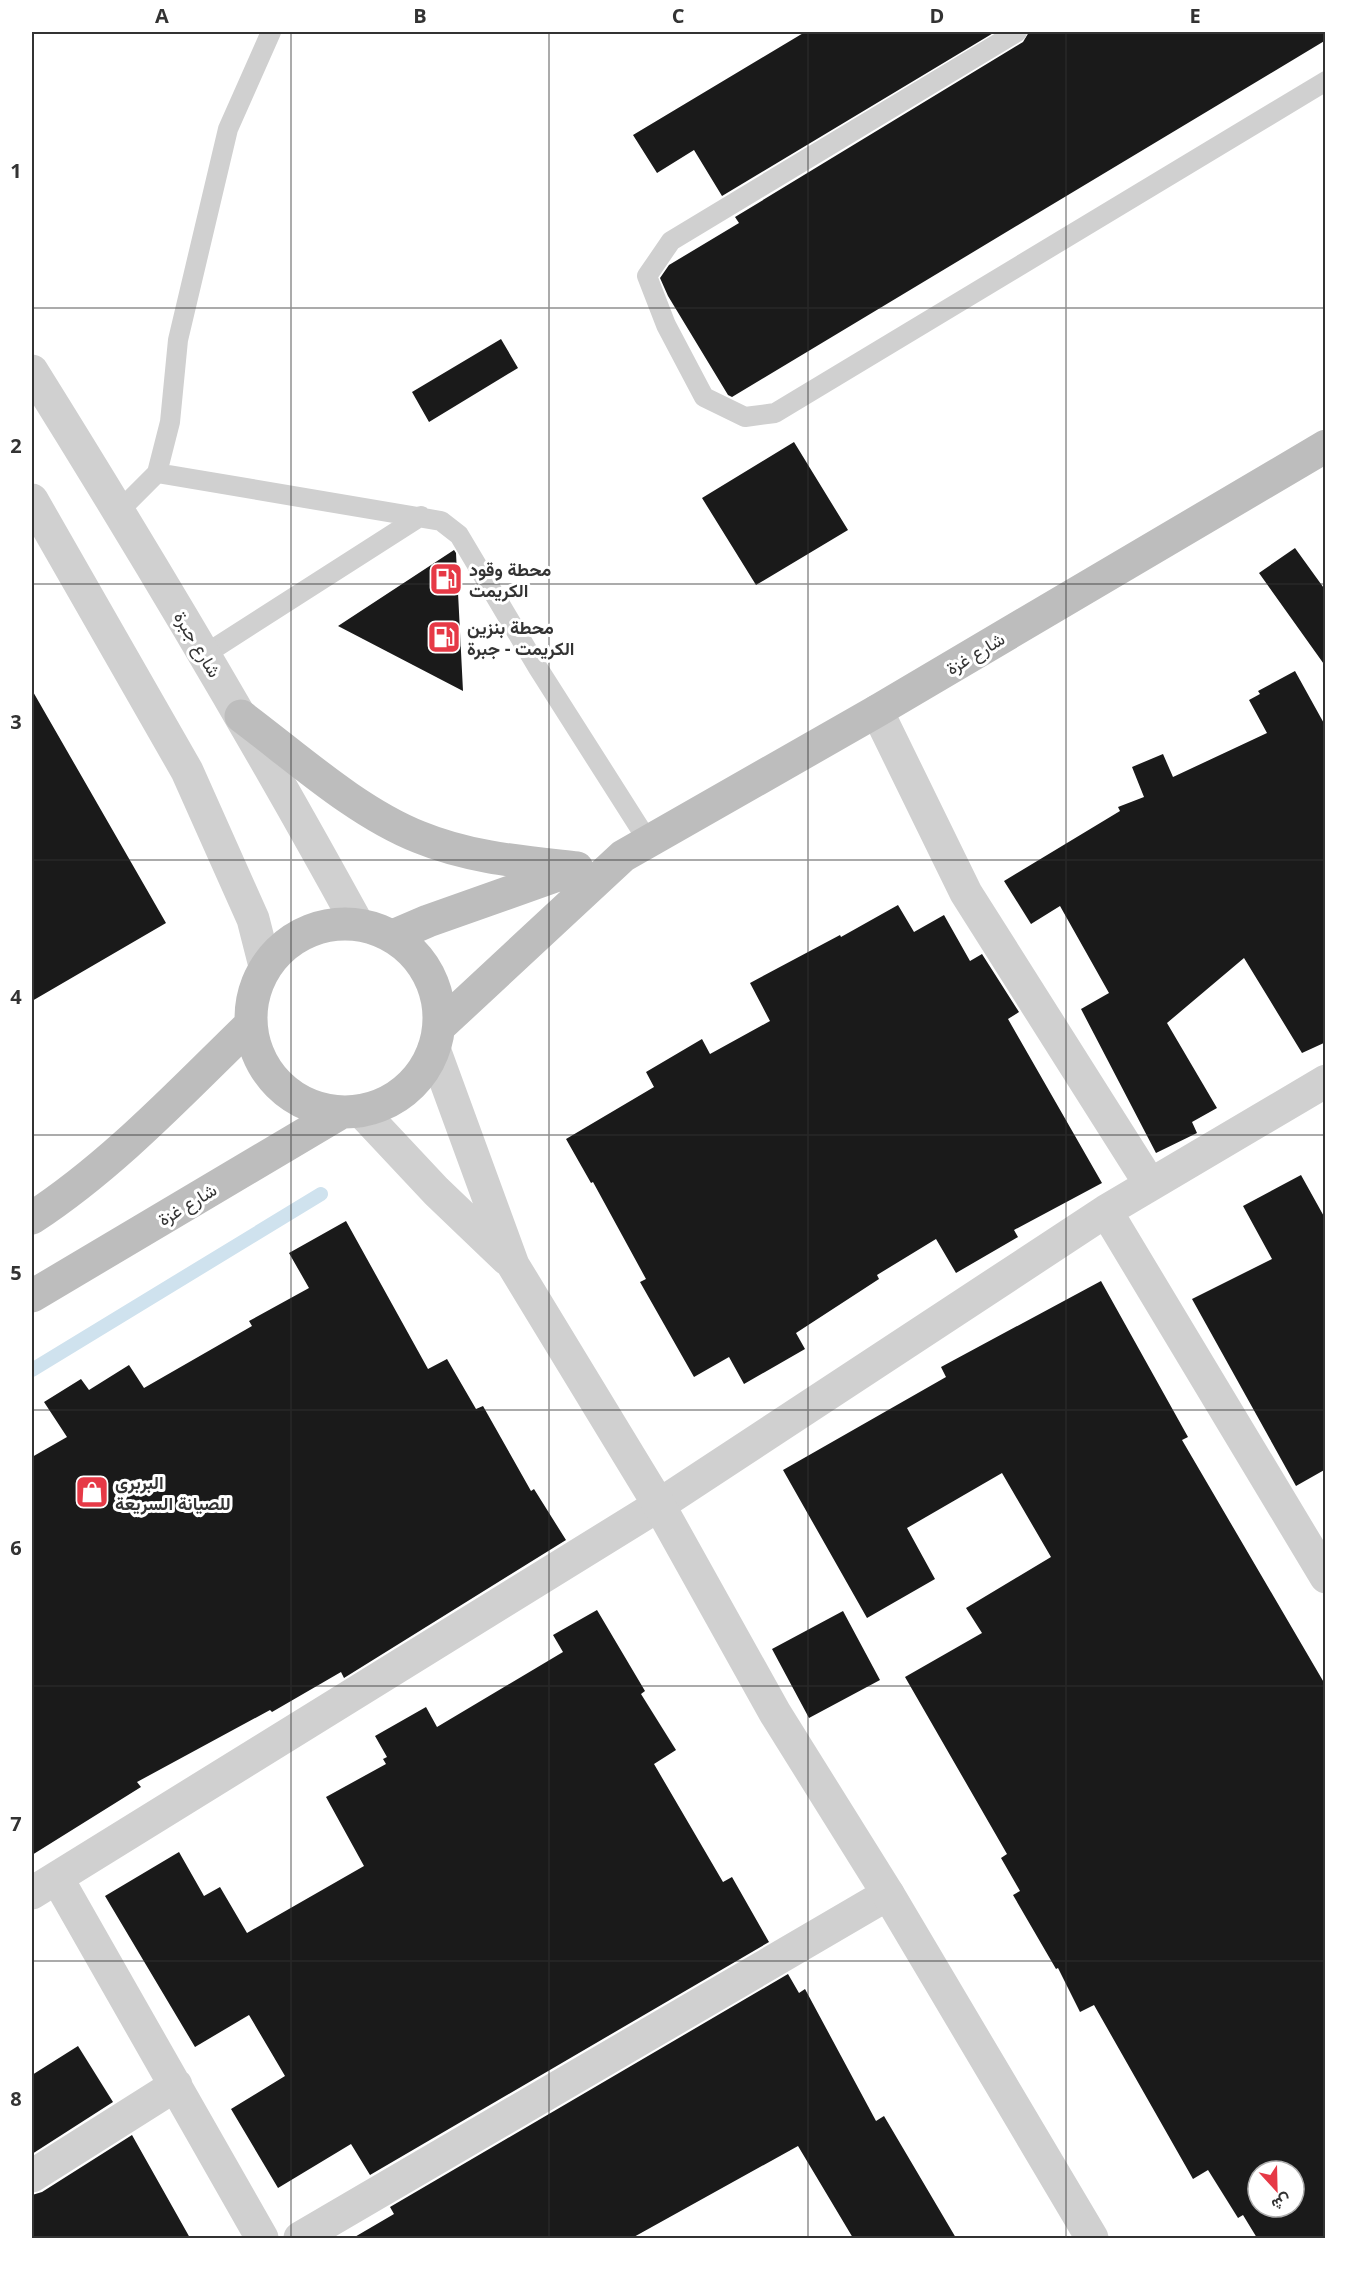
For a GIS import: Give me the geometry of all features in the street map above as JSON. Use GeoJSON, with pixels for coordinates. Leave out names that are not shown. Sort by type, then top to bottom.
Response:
{"type":"FeatureCollection","features":[{"type":"Feature","properties":{"kind":"main road","name":"شارع غزة"},"geometry":{"type":"LineString","coordinates":[[393,936],[428,921],[635,849],[877,711],[1326,446]]}},
{"type":"Feature","properties":{"kind":"main road"},"geometry":{"type":"LineString","coordinates":[[241,716],[373,815],[418,837],[491,859],[577,868]]}},
{"type":"Feature","properties":{"kind":"main road","name":"شارع غزة"},"geometry":{"type":"LineString","coordinates":[[437,1037],[635,849]]}},
{"type":"Feature","properties":{"kind":"main road"},"geometry":{"type":"LineString","coordinates":[[357,923],[393,936],[420,959],[436,991],[437,1037],[423,1071],[406,1090],[385,1103],[352,1112],[308,1105],[279,1087],[258,1059],[249,1026],[252,995],[265,966],[290,941],[321,926],[357,923]]}},
{"type":"Feature","properties":{"kind":"main road"},"geometry":{"type":"LineString","coordinates":[[32,1218],[61,1199],[116,1153],[249,1026]]}},
{"type":"Feature","properties":{"kind":"main road","name":"شارع غزة"},"geometry":{"type":"LineString","coordinates":[[32,1296],[352,1112]]}},
{"type":"Feature","properties":{"kind":"street","name":"شارع جبرة"},"geometry":{"type":"LineString","coordinates":[[32,371],[119,511],[241,716],[357,923]]}},
{"type":"Feature","properties":{"kind":"street"},"geometry":{"type":"LineString","coordinates":[[32,500],[187,771],[253,919],[265,966]]}},
{"type":"Feature","properties":{"kind":"street"},"geometry":{"type":"LineString","coordinates":[[877,711],[966,893],[1150,1184]]}},
{"type":"Feature","properties":{"kind":"street"},"geometry":{"type":"LineString","coordinates":[[437,1037],[513,1265],[659,1505],[775,1713],[888,1894],[1092,2238]]}},
{"type":"Feature","properties":{"kind":"street"},"geometry":{"type":"LineString","coordinates":[[262,2238],[176,2085],[44,1886],[659,1505],[1107,1211],[1326,1081]]}},
{"type":"Feature","properties":{"kind":"street"},"geometry":{"type":"LineString","coordinates":[[352,1112],[513,1265]]}},
{"type":"Feature","properties":{"kind":"street"},"geometry":{"type":"LineString","coordinates":[[1107,1211],[1316,1536],[1326,1577]]}},
{"type":"Feature","properties":{"kind":"street"},"geometry":{"type":"LineString","coordinates":[[300,2238],[888,1894]]}},
{"type":"Feature","properties":{"kind":"street"},"geometry":{"type":"LineString","coordinates":[[32,2176],[176,2085]]}},
{"type":"Feature","properties":{"kind":"lane"},"geometry":{"type":"LineString","coordinates":[[119,511],[157,473],[170,422],[178,340],[228,129],[271,32]]}},
{"type":"Feature","properties":{"kind":"lane"},"geometry":{"type":"LineString","coordinates":[[1017,32],[671,241],[647,276],[666,325],[704,397],[745,417],[775,413],[1326,81]]}},
{"type":"Feature","properties":{"kind":"lane"},"geometry":{"type":"LineString","coordinates":[[157,473],[441,521],[459,536],[538,668],[635,849]]}},
{"type":"Feature","properties":{"kind":"lane"},"geometry":{"type":"LineString","coordinates":[[204,655],[421,516]]}},
{"type":"Feature","properties":{"kind":"building"},"geometry":{"type":"Polygon","coordinates":[[[805,32],[995,32],[722,196],[694,150],[657,173],[633,135],[805,32]]]}},
{"type":"Feature","properties":{"kind":"building"},"geometry":{"type":"Polygon","coordinates":[[[1029,32],[1326,32],[1326,40],[732,397],[728,395],[668,296],[660,278],[669,265],[739,223],[735,217],[1023,42],[1029,32]]]}},
{"type":"Feature","properties":{"kind":"building"},"geometry":{"type":"Polygon","coordinates":[[[501,339],[518,368],[429,422],[412,392],[501,339]]]}},
{"type":"Feature","properties":{"kind":"building"},"geometry":{"type":"Polygon","coordinates":[[[794,442],[848,530],[756,585],[702,498],[794,442]]]}},
{"type":"Feature","properties":{"kind":"building"},"geometry":{"type":"Polygon","coordinates":[[[1295,548],[1326,591],[1326,667],[1259,573],[1295,548]]]}},
{"type":"Feature","properties":{"kind":"building"},"geometry":{"type":"Polygon","coordinates":[[[454,550],[456,553],[463,691],[338,626],[454,550]]]}},
{"type":"Feature","properties":{"kind":"building"},"geometry":{"type":"Polygon","coordinates":[[[1295,671],[1326,727],[1326,1042],[1302,1053],[1244,958],[1167,1023],[1217,1108],[1192,1122],[1197,1133],[1156,1153],[1081,1009],[1109,993],[1060,906],[1031,924],[1004,881],[1120,811],[1118,807],[1144,797],[1132,767],[1163,754],[1173,777],[1267,733],[1249,700],[1260,694],[1258,691],[1295,671]]]}},
{"type":"Feature","properties":{"kind":"building"},"geometry":{"type":"Polygon","coordinates":[[[32,690],[166,923],[32,1001],[32,690]]]}},
{"type":"Feature","properties":{"kind":"building"},"geometry":{"type":"Polygon","coordinates":[[[898,905],[914,932],[944,915],[970,961],[982,954],[1019,1012],[1008,1019],[1102,1183],[1014,1230],[1018,1237],[956,1273],[936,1239],[877,1275],[879,1279],[796,1333],[805,1349],[744,1384],[729,1357],[694,1377],[640,1282],[646,1279],[593,1182],[591,1183],[566,1139],[654,1087],[646,1072],[702,1039],[710,1054],[770,1021],[750,983],[898,905]]]}},
{"type":"Feature","properties":{"kind":"building"},"geometry":{"type":"Polygon","coordinates":[[[1301,1175],[1326,1220],[1326,1469],[1296,1486],[1192,1299],[1272,1259],[1243,1206],[1301,1175]]]}},
{"type":"Feature","properties":{"kind":"building"},"geometry":{"type":"Polygon","coordinates":[[[346,1221],[428,1369],[447,1359],[476,1409],[483,1406],[531,1491],[534,1489],[566,1540],[344,1678],[341,1672],[272,1712],[270,1710],[137,1782],[141,1787],[32,1855],[32,1457],[67,1437],[44,1402],[81,1379],[89,1390],[129,1365],[144,1388],[252,1326],[249,1321],[309,1288],[289,1253],[346,1221]]]}},
{"type":"Feature","properties":{"kind":"building"},"geometry":{"type":"Polygon","coordinates":[[[1101,1281],[1188,1437],[1182,1440],[1326,1686],[1326,2238],[1257,2238],[1243,2215],[1238,2218],[1208,2170],[1193,2179],[1094,2005],[1080,2012],[1058,1968],[1056,1969],[1013,1895],[1020,1891],[1001,1858],[1007,1854],[905,1677],[982,1633],[966,1608],[1051,1557],[1002,1473],[907,1528],[935,1579],[867,1618],[783,1470],[946,1377],[941,1367],[1101,1281]]]}},
{"type":"Feature","properties":{"kind":"building"},"geometry":{"type":"Polygon","coordinates":[[[597,1610],[645,1691],[641,1694],[676,1750],[654,1764],[723,1882],[732,1877],[769,1942],[370,2175],[351,2144],[278,2188],[231,2109],[285,2076],[249,2015],[195,2047],[105,1896],[179,1852],[204,1896],[220,1887],[247,1933],[364,1866],[326,1797],[386,1764],[383,1759],[387,1757],[375,1736],[426,1707],[437,1727],[563,1652],[553,1635],[597,1610]]]}},
{"type":"Feature","properties":{"kind":"building"},"geometry":{"type":"Polygon","coordinates":[[[843,1611],[880,1680],[809,1718],[772,1649],[843,1611]]]}},
{"type":"Feature","properties":{"kind":"building"},"geometry":{"type":"Polygon","coordinates":[[[788,1974],[799,1993],[805,1989],[876,2121],[884,2116],[956,2238],[853,2238],[798,2146],[632,2238],[353,2238],[394,2214],[390,2207],[788,1974]]]}},
{"type":"Feature","properties":{"kind":"building"},"geometry":{"type":"Polygon","coordinates":[[[78,2046],[113,2102],[32,2154],[32,2075],[78,2046]]]}},
{"type":"Feature","properties":{"kind":"building"},"geometry":{"type":"Polygon","coordinates":[[[132,2135],[190,2238],[32,2238],[32,2195],[42,2192],[132,2135]]]}},
{"type":"Feature","properties":{"kind":"waterway"},"geometry":{"type":"LineString","coordinates":[[32,1370],[321,1194]]}},
{"type":"Feature","properties":{"kind":"place","name":"محطة وقود الكريمت"},"geometry":{"type":"Point","coordinates":[446,579]}},
{"type":"Feature","properties":{"kind":"place","name":"محطة بنزين الكريمت - جبرة"},"geometry":{"type":"Point","coordinates":[444,637]}},
{"type":"Feature","properties":{"kind":"place","name":"البربري للصيانة السريعة"},"geometry":{"type":"Point","coordinates":[92,1492]}}]}
